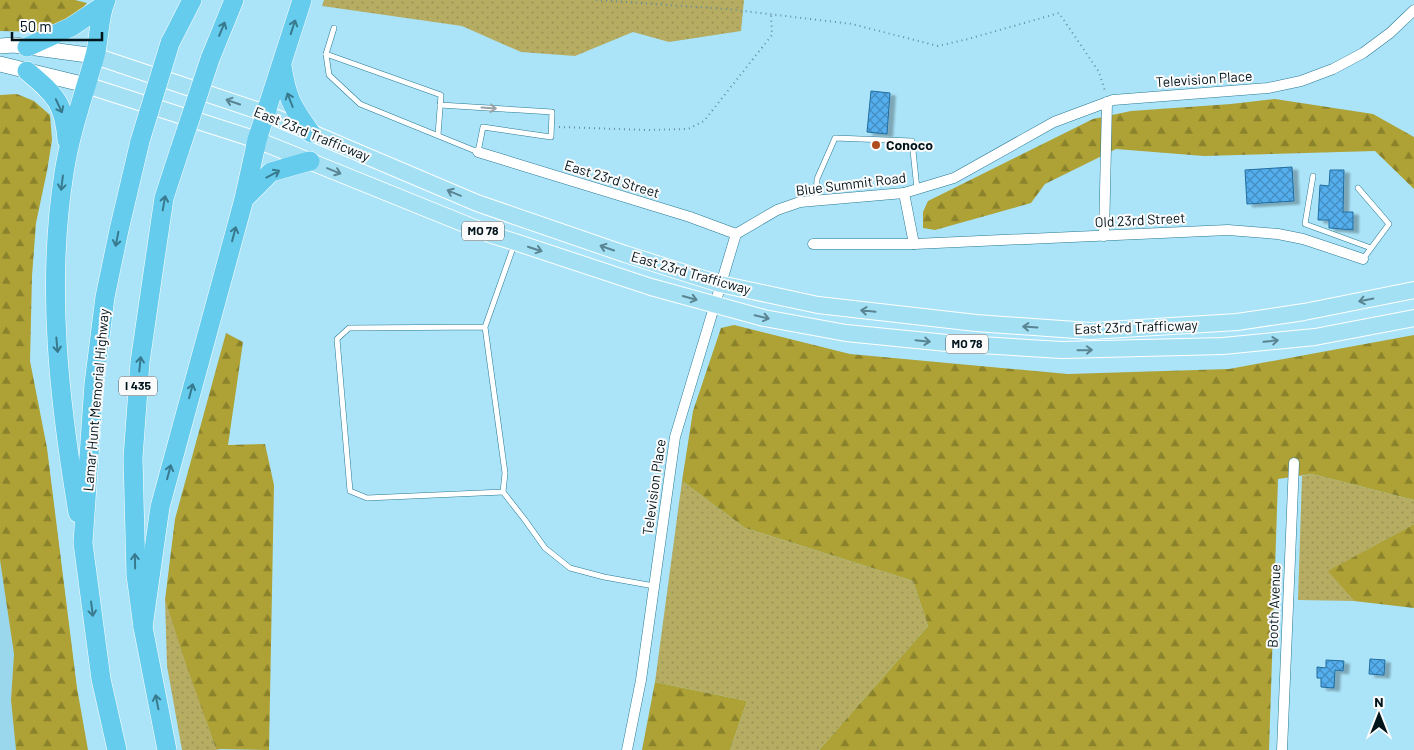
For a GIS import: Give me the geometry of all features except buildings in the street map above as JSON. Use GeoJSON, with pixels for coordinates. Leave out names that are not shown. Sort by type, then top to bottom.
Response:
{"type":"FeatureCollection","features":[{"type":"Feature","properties":{"kind":"highway","name":"Lamar Hunt Memorial Highway"},"geometry":{"type":"LineString","coordinates":[[117,750],[101,679],[83,544],[94,384],[105,297],[140,141],[170,43],[192,0]]}},
{"type":"Feature","properties":{"kind":"highway","name":"I 435"},"geometry":{"type":"LineString","coordinates":[[167,750],[143,627],[136,575],[133,458],[140,362],[164,198],[210,59],[234,0]]}},
{"type":"Feature","properties":{"kind":"highway"},"geometry":{"type":"LineString","coordinates":[[143,627],[160,506],[244,199],[257,140],[302,0]]}},
{"type":"Feature","properties":{"kind":"highway"},"geometry":{"type":"LineString","coordinates":[[28,46],[71,27],[105,2]]}},
{"type":"Feature","properties":{"kind":"highway"},"geometry":{"type":"LineString","coordinates":[[83,544],[70,466],[56,342],[56,232],[68,153],[95,56],[105,2]]}},
{"type":"Feature","properties":{"kind":"highway"},"geometry":{"type":"LineString","coordinates":[[281,63],[285,87],[292,107],[311,133]]}},
{"type":"Feature","properties":{"kind":"highway"},"geometry":{"type":"LineString","coordinates":[[21,70],[52,93],[65,120],[68,153]]}},
{"type":"Feature","properties":{"kind":"highway"},"geometry":{"type":"LineString","coordinates":[[244,199],[271,172],[310,161]]}},
{"type":"Feature","properties":{"kind":"main road","name":"East 23rd Trafficway"},"geometry":{"type":"LineString","coordinates":[[0,46],[28,46],[95,56],[265,113],[477,203],[625,254],[720,284],[818,305],[976,323],[1090,331],[1237,322],[1304,312],[1414,290]]}},
{"type":"Feature","properties":{"kind":"main road","name":"East 23rd Trafficway"},"geometry":{"type":"LineString","coordinates":[[0,64],[86,85],[257,140],[492,235],[651,287],[764,318],[846,333],[947,343],[1062,350],[1223,346],[1315,337],[1414,318]]}},
{"type":"Feature","properties":{"kind":"main road"},"geometry":{"type":"LineString","coordinates":[[0,73],[21,70]]}},
{"type":"Feature","properties":{"kind":"street","name":"Television Place"},"geometry":{"type":"LineString","coordinates":[[1108,102],[1156,96],[1268,88],[1301,81],[1333,69],[1363,53],[1390,33],[1414,10]]}},
{"type":"Feature","properties":{"kind":"street","name":"Blue Summit Road"},"geometry":{"type":"LineString","coordinates":[[736,234],[777,210],[800,202],[904,193],[954,178],[1054,122],[1108,102]]}},
{"type":"Feature","properties":{"kind":"street"},"geometry":{"type":"LineString","coordinates":[[1104,236],[1108,102]]}},
{"type":"Feature","properties":{"kind":"street","name":"East 23rd Street"},"geometry":{"type":"LineString","coordinates":[[478,152],[690,217],[736,234]]}},
{"type":"Feature","properties":{"kind":"street"},"geometry":{"type":"LineString","coordinates":[[813,244],[914,244],[904,193]]}},
{"type":"Feature","properties":{"kind":"street","name":"Old 23rd Street"},"geometry":{"type":"LineString","coordinates":[[914,244],[1200,231],[1253,231],[1304,239],[1363,259]]}},
{"type":"Feature","properties":{"kind":"street","name":"Television Place"},"geometry":{"type":"LineString","coordinates":[[627,750],[641,680],[675,437],[736,234]]}},
{"type":"Feature","properties":{"kind":"street","name":"Booth Avenue"},"geometry":{"type":"LineString","coordinates":[[1282,750],[1294,463]]}},
{"type":"Feature","properties":{"kind":"lane"},"geometry":{"type":"LineString","coordinates":[[334,28],[326,54],[329,75],[360,104],[478,152],[483,127],[551,138],[552,112],[440,105]]}},
{"type":"Feature","properties":{"kind":"lane"},"geometry":{"type":"LineString","coordinates":[[326,54],[441,95],[438,135]]}},
{"type":"Feature","properties":{"kind":"lane"},"geometry":{"type":"LineString","coordinates":[[816,200],[817,179],[835,138],[912,141],[917,189]]}},
{"type":"Feature","properties":{"kind":"lane"},"geometry":{"type":"LineString","coordinates":[[1313,176],[1306,224],[1371,248]]}},
{"type":"Feature","properties":{"kind":"lane"},"geometry":{"type":"LineString","coordinates":[[1358,188],[1389,224],[1363,259]]}},
{"type":"Feature","properties":{"kind":"lane"},"geometry":{"type":"LineString","coordinates":[[515,242],[485,327],[505,473],[503,492],[545,548],[570,568],[604,577],[654,586]]}},
{"type":"Feature","properties":{"kind":"lane"},"geometry":{"type":"LineString","coordinates":[[485,327],[349,328],[337,339],[350,491],[367,498],[503,492]]}},
{"type":"Feature","properties":{"kind":"path"},"geometry":{"type":"LineString","coordinates":[[596,0],[727,9],[852,24],[938,46],[1059,13],[1099,72],[1108,102]]}},
{"type":"Feature","properties":{"kind":"path"},"geometry":{"type":"LineString","coordinates":[[551,127],[648,130],[688,129],[704,121],[772,35],[771,15]]}},
{"type":"Feature","properties":{"kind":"shaded area"},"geometry":{"type":"Polygon","coordinates":[[[324,0],[744,0],[741,31],[669,42],[633,32],[575,56],[521,52],[462,26],[322,6],[324,0]]]}},
{"type":"Feature","properties":{"kind":"shaded area"},"geometry":{"type":"Polygon","coordinates":[[[1312,474],[1414,500],[1414,524],[1329,571],[1354,601],[1298,600],[1302,476],[1312,474]]]}},
{"type":"Feature","properties":{"kind":"shaded area"},"geometry":{"type":"Polygon","coordinates":[[[682,481],[745,528],[913,581],[928,626],[819,750],[730,750],[747,701],[655,682],[682,481]]]}},
{"type":"Feature","properties":{"kind":"shaded area"},"geometry":{"type":"Polygon","coordinates":[[[0,560],[14,654],[11,700],[16,750],[0,750],[0,560]]]}},
{"type":"Feature","properties":{"kind":"shaded area"},"geometry":{"type":"Polygon","coordinates":[[[165,600],[216,749],[221,750],[182,750],[167,666],[165,600]]]}},
{"type":"Feature","properties":{"kind":"green space"},"geometry":{"type":"Polygon","coordinates":[[[0,0],[75,0],[87,3],[78,14],[45,32],[0,31],[0,0]]]}},
{"type":"Feature","properties":{"kind":"green space"},"geometry":{"type":"Polygon","coordinates":[[[17,94],[34,101],[50,115],[52,140],[36,223],[32,276],[30,361],[47,448],[77,688],[88,750],[16,750],[11,700],[14,654],[0,560],[0,95],[17,94]]]}},
{"type":"Feature","properties":{"kind":"green space"},"geometry":{"type":"Polygon","coordinates":[[[1275,99],[1373,114],[1414,137],[1414,189],[1375,151],[1204,156],[1116,149],[1045,184],[1031,203],[935,230],[923,228],[923,212],[928,201],[1093,119],[1131,111],[1275,99]]]}},
{"type":"Feature","properties":{"kind":"green space"},"geometry":{"type":"Polygon","coordinates":[[[734,325],[850,354],[1068,374],[1229,369],[1414,335],[1414,500],[1312,474],[1278,479],[1269,750],[819,750],[928,626],[913,581],[745,528],[682,481],[693,411],[721,328],[734,325]]]}},
{"type":"Feature","properties":{"kind":"green space"},"geometry":{"type":"Polygon","coordinates":[[[226,333],[243,342],[228,445],[265,444],[274,485],[269,750],[216,749],[165,600],[175,519],[226,333]]]}},
{"type":"Feature","properties":{"kind":"green space"},"geometry":{"type":"Polygon","coordinates":[[[1414,524],[1414,608],[1354,601],[1328,571],[1414,524]]]}},
{"type":"Feature","properties":{"kind":"green space"},"geometry":{"type":"Polygon","coordinates":[[[655,682],[747,701],[730,750],[642,750],[655,682]]]}},
{"type":"Feature","properties":{"kind":"place","name":"Conoco"},"geometry":{"type":"Point","coordinates":[876,145]}}]}
